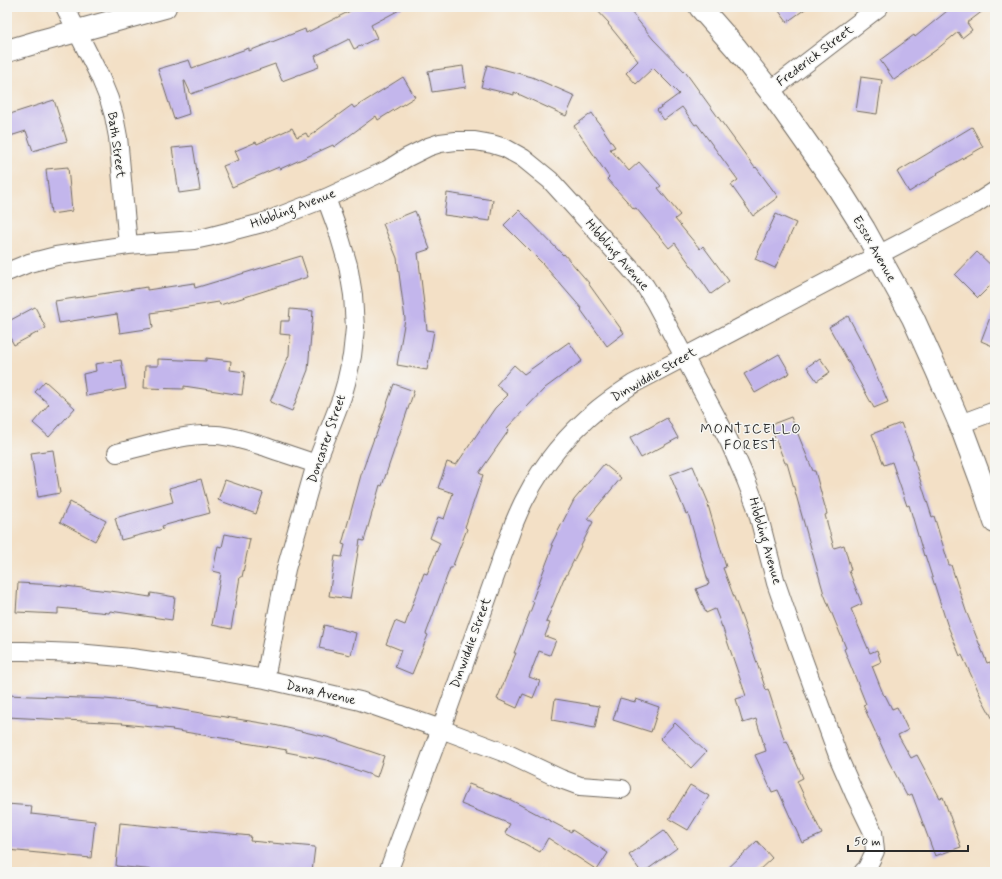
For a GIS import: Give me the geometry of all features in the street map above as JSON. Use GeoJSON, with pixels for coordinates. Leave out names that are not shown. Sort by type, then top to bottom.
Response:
{"type":"FeatureCollection","features":[{"type":"Feature","properties":{"kind":"street","name":"Bath Street"},"geometry":{"type":"LineString","coordinates":[[66,7],[100,77],[114,116],[118,137],[128,245]]}},
{"type":"Feature","properties":{"kind":"street"},"geometry":{"type":"LineString","coordinates":[[7,51],[165,7]]}},
{"type":"Feature","properties":{"kind":"street","name":"Essex Avenue"},"geometry":{"type":"LineString","coordinates":[[700,7],[736,48],[770,91],[837,186],[864,229],[913,318],[960,424],[995,522]]}},
{"type":"Feature","properties":{"kind":"street","name":"Frederick Street"},"geometry":{"type":"LineString","coordinates":[[770,91],[879,7]]}},
{"type":"Feature","properties":{"kind":"street","name":"Hibbling Avenue"},"geometry":{"type":"LineString","coordinates":[[7,272],[29,263],[56,256],[128,245],[194,240],[262,223],[326,198],[387,170],[428,147],[440,143],[475,141],[492,144],[505,148],[523,158],[550,180],[645,286],[729,441],[756,506],[776,583],[840,761],[873,832],[874,851],[867,868],[863,872]]}},
{"type":"Feature","properties":{"kind":"street","name":"Dinwiddie Street"},"geometry":{"type":"LineString","coordinates":[[388,872],[441,729],[514,523],[538,476],[563,442],[582,422],[633,384],[975,204],[995,191]]}},
{"type":"Feature","properties":{"kind":"street","name":"Doncaster Street"},"geometry":{"type":"LineString","coordinates":[[265,679],[286,569],[316,464],[342,397],[352,356],[355,328],[353,294],[348,265],[326,198]]}},
{"type":"Feature","properties":{"kind":"street"},"geometry":{"type":"LineString","coordinates":[[960,424],[995,411]]}},
{"type":"Feature","properties":{"kind":"street"},"geometry":{"type":"LineString","coordinates":[[116,453],[186,436],[216,435],[246,441],[316,464]]}},
{"type":"Feature","properties":{"kind":"street","name":"Dana Avenue"},"geometry":{"type":"LineString","coordinates":[[7,652],[24,651],[77,653],[131,658],[265,679],[360,702],[441,729],[508,754],[561,779],[580,786],[622,789]]}},
{"type":"Feature","properties":{"kind":"building"},"geometry":{"type":"Polygon","coordinates":[[[358,7],[405,7],[371,25],[377,38],[354,49],[349,39],[315,56],[319,67],[282,81],[275,64],[191,94],[184,81],[189,114],[174,119],[158,69],[189,60],[192,68],[249,48],[249,51],[305,29],[306,33],[358,7]]]}},
{"type":"Feature","properties":{"kind":"building"},"geometry":{"type":"Polygon","coordinates":[[[594,7],[627,7],[653,39],[686,73],[778,197],[753,216],[731,185],[738,180],[697,124],[695,125],[682,107],[664,120],[657,110],[679,94],[653,68],[636,84],[626,73],[638,61],[608,24],[609,23],[594,7]]]}},
{"type":"Feature","properties":{"kind":"building"},"geometry":{"type":"Polygon","coordinates":[[[776,7],[808,7],[787,22],[776,7]]]}},
{"type":"Feature","properties":{"kind":"building"},"geometry":{"type":"Polygon","coordinates":[[[952,7],[988,7],[967,23],[972,30],[962,38],[958,32],[894,80],[880,60],[914,35],[915,37],[952,7]]]}},
{"type":"Feature","properties":{"kind":"building"},"geometry":{"type":"Polygon","coordinates":[[[487,65],[532,77],[575,96],[566,116],[514,92],[514,95],[481,87],[487,65]]]}},
{"type":"Feature","properties":{"kind":"building"},"geometry":{"type":"Polygon","coordinates":[[[463,66],[466,87],[432,92],[428,71],[463,66]]]}},
{"type":"Feature","properties":{"kind":"building"},"geometry":{"type":"Polygon","coordinates":[[[403,77],[415,97],[378,120],[376,116],[334,147],[333,145],[280,169],[279,167],[232,187],[223,166],[239,160],[235,151],[256,142],[257,144],[292,128],[297,137],[306,133],[308,137],[352,105],[354,108],[403,77]]]}},
{"type":"Feature","properties":{"kind":"building"},"geometry":{"type":"Polygon","coordinates":[[[861,77],[882,80],[877,114],[856,111],[861,77]]]}},
{"type":"Feature","properties":{"kind":"building"},"geometry":{"type":"Polygon","coordinates":[[[54,100],[67,141],[33,151],[26,131],[7,137],[7,115],[54,100]]]}},
{"type":"Feature","properties":{"kind":"building"},"geometry":{"type":"Polygon","coordinates":[[[592,113],[615,147],[610,149],[629,171],[639,162],[661,186],[658,188],[680,215],[675,219],[700,249],[703,246],[729,281],[711,294],[675,243],[669,248],[636,208],[634,209],[607,179],[609,177],[574,126],[592,113]]]}},
{"type":"Feature","properties":{"kind":"building"},"geometry":{"type":"Polygon","coordinates":[[[972,127],[983,147],[937,173],[938,174],[909,192],[897,172],[972,127]]]}},
{"type":"Feature","properties":{"kind":"building"},"geometry":{"type":"Polygon","coordinates":[[[193,146],[200,190],[179,193],[172,148],[193,146]]]}},
{"type":"Feature","properties":{"kind":"building"},"geometry":{"type":"Polygon","coordinates":[[[68,167],[72,211],[51,214],[46,169],[68,167]]]}},
{"type":"Feature","properties":{"kind":"building"},"geometry":{"type":"Polygon","coordinates":[[[447,193],[493,200],[490,221],[444,215],[447,193]]]}},
{"type":"Feature","properties":{"kind":"building"},"geometry":{"type":"Polygon","coordinates":[[[519,210],[563,255],[564,254],[589,283],[624,333],[607,346],[581,310],[582,309],[542,263],[504,225],[519,210]]]}},
{"type":"Feature","properties":{"kind":"building"},"geometry":{"type":"Polygon","coordinates":[[[415,211],[430,249],[418,253],[427,330],[434,331],[427,370],[397,365],[405,319],[397,258],[383,224],[415,211]]]}},
{"type":"Feature","properties":{"kind":"building"},"geometry":{"type":"Polygon","coordinates":[[[776,214],[796,223],[775,268],[755,259],[776,214]]]}},
{"type":"Feature","properties":{"kind":"building"},"geometry":{"type":"Polygon","coordinates":[[[977,252],[995,269],[995,281],[978,298],[955,275],[977,252]]]}},
{"type":"Feature","properties":{"kind":"building"},"geometry":{"type":"Polygon","coordinates":[[[301,256],[308,277],[220,305],[219,302],[151,313],[153,328],[120,333],[117,314],[59,323],[55,301],[147,287],[147,290],[194,283],[195,288],[301,256]]]}},
{"type":"Feature","properties":{"kind":"building"},"geometry":{"type":"Polygon","coordinates":[[[35,307],[46,328],[14,345],[7,332],[7,322],[35,307]]]}},
{"type":"Feature","properties":{"kind":"building"},"geometry":{"type":"Polygon","coordinates":[[[995,307],[995,347],[981,341],[995,307]]]}},
{"type":"Feature","properties":{"kind":"building"},"geometry":{"type":"Polygon","coordinates":[[[290,309],[313,311],[308,370],[292,411],[270,402],[289,355],[290,335],[280,334],[281,321],[289,321],[290,309]]]}},
{"type":"Feature","properties":{"kind":"building"},"geometry":{"type":"Polygon","coordinates":[[[848,316],[863,344],[888,402],[874,408],[829,327],[848,316]]]}},
{"type":"Feature","properties":{"kind":"building"},"geometry":{"type":"Polygon","coordinates":[[[569,342],[582,361],[545,388],[507,428],[509,430],[479,473],[483,475],[465,527],[467,529],[452,568],[450,568],[426,634],[428,635],[412,674],[395,667],[401,650],[386,644],[395,621],[405,625],[424,573],[427,574],[440,543],[430,538],[438,517],[444,519],[453,493],[438,488],[447,462],[456,465],[495,408],[508,395],[496,385],[514,365],[524,374],[569,342]]]}},
{"type":"Feature","properties":{"kind":"building"},"geometry":{"type":"Polygon","coordinates":[[[779,354],[790,373],[755,393],[744,374],[779,354]]]}},
{"type":"Feature","properties":{"kind":"building"},"geometry":{"type":"Polygon","coordinates":[[[206,358],[231,361],[230,370],[245,372],[242,395],[184,386],[184,389],[144,388],[145,366],[158,366],[158,359],[206,361],[206,358]]]}},
{"type":"Feature","properties":{"kind":"building"},"geometry":{"type":"Polygon","coordinates":[[[820,358],[830,372],[817,381],[807,367],[820,358]]]}},
{"type":"Feature","properties":{"kind":"building"},"geometry":{"type":"Polygon","coordinates":[[[121,360],[126,389],[86,396],[83,374],[96,371],[95,364],[121,360]]]}},
{"type":"Feature","properties":{"kind":"building"},"geometry":{"type":"Polygon","coordinates":[[[45,381],[75,408],[49,437],[33,423],[49,404],[35,392],[45,381]]]}},
{"type":"Feature","properties":{"kind":"building"},"geometry":{"type":"Polygon","coordinates":[[[394,384],[414,391],[382,486],[380,485],[364,541],[360,540],[350,599],[329,596],[335,556],[342,557],[345,545],[342,544],[361,475],[394,384]]]}},
{"type":"Feature","properties":{"kind":"building"},"geometry":{"type":"Polygon","coordinates":[[[791,417],[813,471],[815,471],[827,514],[825,515],[834,548],[844,545],[851,570],[849,571],[862,604],[851,609],[870,653],[877,650],[881,662],[872,666],[884,696],[885,695],[892,709],[897,707],[908,730],[898,735],[911,758],[917,755],[940,798],[943,797],[961,847],[935,856],[912,794],[907,796],[889,762],[863,705],[866,704],[844,649],[846,648],[824,594],[787,463],[785,463],[770,425],[791,417]]]}},
{"type":"Feature","properties":{"kind":"building"},"geometry":{"type":"Polygon","coordinates":[[[667,418],[678,438],[641,458],[630,438],[667,418]]]}},
{"type":"Feature","properties":{"kind":"building"},"geometry":{"type":"Polygon","coordinates":[[[901,423],[913,454],[932,517],[934,516],[949,565],[951,565],[966,611],[987,663],[990,662],[995,674],[995,723],[982,699],[962,655],[960,656],[947,624],[925,555],[924,556],[909,505],[907,506],[892,462],[884,465],[872,434],[901,423]]]}},
{"type":"Feature","properties":{"kind":"building"},"geometry":{"type":"Polygon","coordinates":[[[53,450],[60,493],[38,497],[31,453],[53,450]]]}},
{"type":"Feature","properties":{"kind":"building"},"geometry":{"type":"Polygon","coordinates":[[[604,464],[621,478],[587,519],[593,522],[564,578],[546,622],[550,623],[545,636],[556,640],[550,655],[539,651],[529,677],[540,681],[533,698],[523,694],[517,708],[497,699],[516,653],[514,653],[534,602],[532,601],[553,546],[551,545],[574,500],[604,464]]]}},
{"type":"Feature","properties":{"kind":"building"},"geometry":{"type":"Polygon","coordinates":[[[693,466],[709,504],[708,505],[726,567],[723,568],[743,621],[766,690],[768,689],[785,742],[787,741],[803,778],[797,781],[822,834],[802,843],[778,790],[772,792],[755,755],[766,751],[756,719],[743,723],[736,699],[746,696],[715,609],[706,613],[696,589],[709,584],[688,513],[686,514],[670,475],[693,466]]]}},
{"type":"Feature","properties":{"kind":"building"},"geometry":{"type":"Polygon","coordinates":[[[201,479],[210,513],[162,526],[163,529],[121,540],[115,518],[173,502],[169,488],[201,479]]]}},
{"type":"Feature","properties":{"kind":"building"},"geometry":{"type":"Polygon","coordinates":[[[225,480],[263,493],[256,514],[218,500],[225,480]]]}},
{"type":"Feature","properties":{"kind":"building"},"geometry":{"type":"Polygon","coordinates":[[[70,502],[106,521],[95,541],[60,522],[70,502]]]}},
{"type":"Feature","properties":{"kind":"building"},"geometry":{"type":"Polygon","coordinates":[[[225,534],[250,539],[242,577],[240,577],[231,629],[212,625],[221,573],[213,571],[218,546],[222,547],[225,534]]]}},
{"type":"Feature","properties":{"kind":"building"},"geometry":{"type":"Polygon","coordinates":[[[18,583],[56,585],[150,597],[151,593],[175,597],[172,620],[110,611],[109,613],[58,608],[58,614],[16,612],[18,583]]]}},
{"type":"Feature","properties":{"kind":"building"},"geometry":{"type":"Polygon","coordinates":[[[324,625],[356,633],[351,655],[319,648],[324,625]]]}},
{"type":"Feature","properties":{"kind":"building"},"geometry":{"type":"Polygon","coordinates":[[[7,695],[105,699],[158,704],[158,706],[274,725],[331,738],[384,756],[377,777],[327,760],[286,752],[287,750],[172,730],[173,729],[122,724],[123,723],[7,717],[7,695]]]}},
{"type":"Feature","properties":{"kind":"building"},"geometry":{"type":"Polygon","coordinates":[[[620,698],[635,702],[636,699],[659,707],[651,732],[613,720],[620,698]]]}},
{"type":"Feature","properties":{"kind":"building"},"geometry":{"type":"Polygon","coordinates":[[[555,699],[599,706],[595,728],[552,720],[555,699]]]}},
{"type":"Feature","properties":{"kind":"building"},"geometry":{"type":"Polygon","coordinates":[[[675,723],[706,752],[691,768],[660,739],[675,723]]]}},
{"type":"Feature","properties":{"kind":"building"},"geometry":{"type":"Polygon","coordinates":[[[469,784],[509,799],[571,832],[572,830],[608,853],[597,870],[548,838],[540,852],[505,833],[510,824],[461,804],[469,784]]]}},
{"type":"Feature","properties":{"kind":"building"},"geometry":{"type":"Polygon","coordinates":[[[690,785],[709,796],[688,830],[669,819],[690,785]]]}},
{"type":"Feature","properties":{"kind":"building"},"geometry":{"type":"Polygon","coordinates":[[[7,804],[32,806],[31,814],[95,821],[91,858],[7,850],[7,804]]]}},
{"type":"Feature","properties":{"kind":"building"},"geometry":{"type":"Polygon","coordinates":[[[120,823],[251,836],[250,841],[315,847],[312,872],[173,872],[116,866],[120,823]]]}},
{"type":"Feature","properties":{"kind":"building"},"geometry":{"type":"Polygon","coordinates":[[[664,830],[677,848],[644,872],[641,872],[629,855],[664,830]]]}},
{"type":"Feature","properties":{"kind":"building"},"geometry":{"type":"Polygon","coordinates":[[[757,841],[772,858],[757,872],[724,872],[757,841]]]}},
{"type":"Feature","properties":{"kind":"district","name":"MONTICELLO FOREST"},"geometry":{"type":"Point","coordinates":[751,438]}}]}
